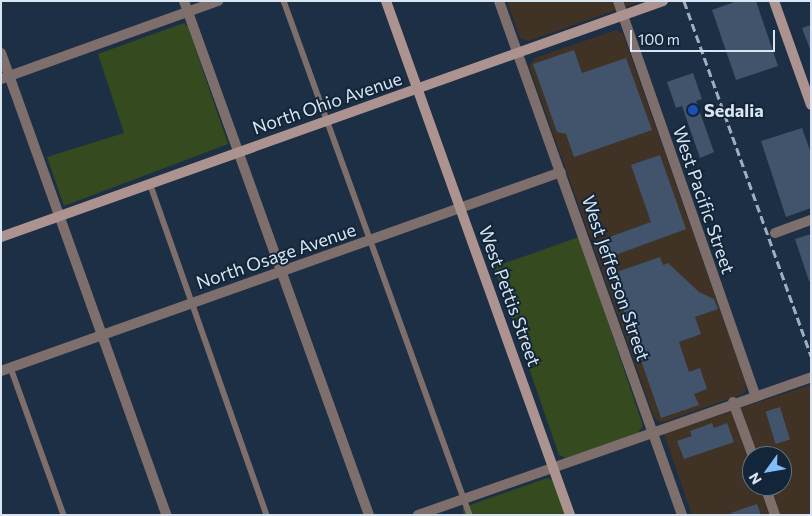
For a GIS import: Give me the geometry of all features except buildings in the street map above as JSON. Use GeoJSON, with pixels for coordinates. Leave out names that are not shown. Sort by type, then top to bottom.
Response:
{"type":"FeatureCollection","features":[{"type":"Feature","properties":{"kind":"main road","name":"West Pettis Street"},"geometry":{"type":"LineString","coordinates":[[386,1],[570,515]]}},
{"type":"Feature","properties":{"kind":"main road","name":"North Ohio Avenue"},"geometry":{"type":"LineString","coordinates":[[1,237],[326,119],[663,1]]}},
{"type":"Feature","properties":{"kind":"main road"},"geometry":{"type":"LineString","coordinates":[[774,1],[807,83],[811,105]]}},
{"type":"Feature","properties":{"kind":"street"},"geometry":{"type":"LineString","coordinates":[[184,1],[369,515]]}},
{"type":"Feature","properties":{"kind":"street"},"geometry":{"type":"LineString","coordinates":[[5,78],[218,1]]}},
{"type":"Feature","properties":{"kind":"street","name":"West Jefferson Street"},"geometry":{"type":"LineString","coordinates":[[499,1],[682,515]]}},
{"type":"Feature","properties":{"kind":"street","name":"West Pacific Street"},"geometry":{"type":"LineString","coordinates":[[618,1],[755,394]]}},
{"type":"Feature","properties":{"kind":"street"},"geometry":{"type":"LineString","coordinates":[[1,53],[5,78],[59,216],[166,515]]}},
{"type":"Feature","properties":{"kind":"street","name":"North Osage Avenue"},"geometry":{"type":"LineString","coordinates":[[6,369],[561,172]]}},
{"type":"Feature","properties":{"kind":"street"},"geometry":{"type":"LineString","coordinates":[[775,233],[811,220]]}},
{"type":"Feature","properties":{"kind":"street"},"geometry":{"type":"LineString","coordinates":[[418,515],[652,430],[811,376]]}},
{"type":"Feature","properties":{"kind":"street"},"geometry":{"type":"LineString","coordinates":[[733,402],[749,446]]}},
{"type":"Feature","properties":{"kind":"street"},"geometry":{"type":"LineString","coordinates":[[768,496],[775,515]]}},
{"type":"Feature","properties":{"kind":"lane"},"geometry":{"type":"LineString","coordinates":[[284,1],[470,515]]}},
{"type":"Feature","properties":{"kind":"lane"},"geometry":{"type":"LineString","coordinates":[[150,183],[268,515]]}},
{"type":"Feature","properties":{"kind":"lane"},"geometry":{"type":"LineString","coordinates":[[6,369],[64,515]]}},
{"type":"Feature","properties":{"kind":"shaded area"},"geometry":{"type":"Polygon","coordinates":[[[507,1],[642,1],[528,41],[520,38],[507,1]]]}},
{"type":"Feature","properties":{"kind":"shaded area"},"geometry":{"type":"Polygon","coordinates":[[[616,30],[623,34],[746,384],[745,392],[740,395],[661,423],[654,417],[529,66],[535,58],[616,30]]]}},
{"type":"Feature","properties":{"kind":"shaded area"},"geometry":{"type":"Polygon","coordinates":[[[810,385],[811,515],[692,515],[664,434],[810,385]]]}},
{"type":"Feature","properties":{"kind":"green space"},"geometry":{"type":"Polygon","coordinates":[[[184,23],[188,27],[228,144],[64,206],[47,157],[124,133],[98,54],[184,23]]]}},
{"type":"Feature","properties":{"kind":"green space"},"geometry":{"type":"Polygon","coordinates":[[[579,237],[643,426],[637,434],[566,458],[559,455],[494,267],[579,237]]]}},
{"type":"Feature","properties":{"kind":"green space"},"geometry":{"type":"Polygon","coordinates":[[[547,478],[554,480],[566,515],[464,515],[462,508],[547,478]]]}},
{"type":"Feature","properties":{"kind":"railway"},"geometry":{"type":"LineString","coordinates":[[684,1],[811,356]]}},
{"type":"Feature","properties":{"kind":"place","name":"Sedalia"},"geometry":{"type":"Point","coordinates":[693,110]}}]}
